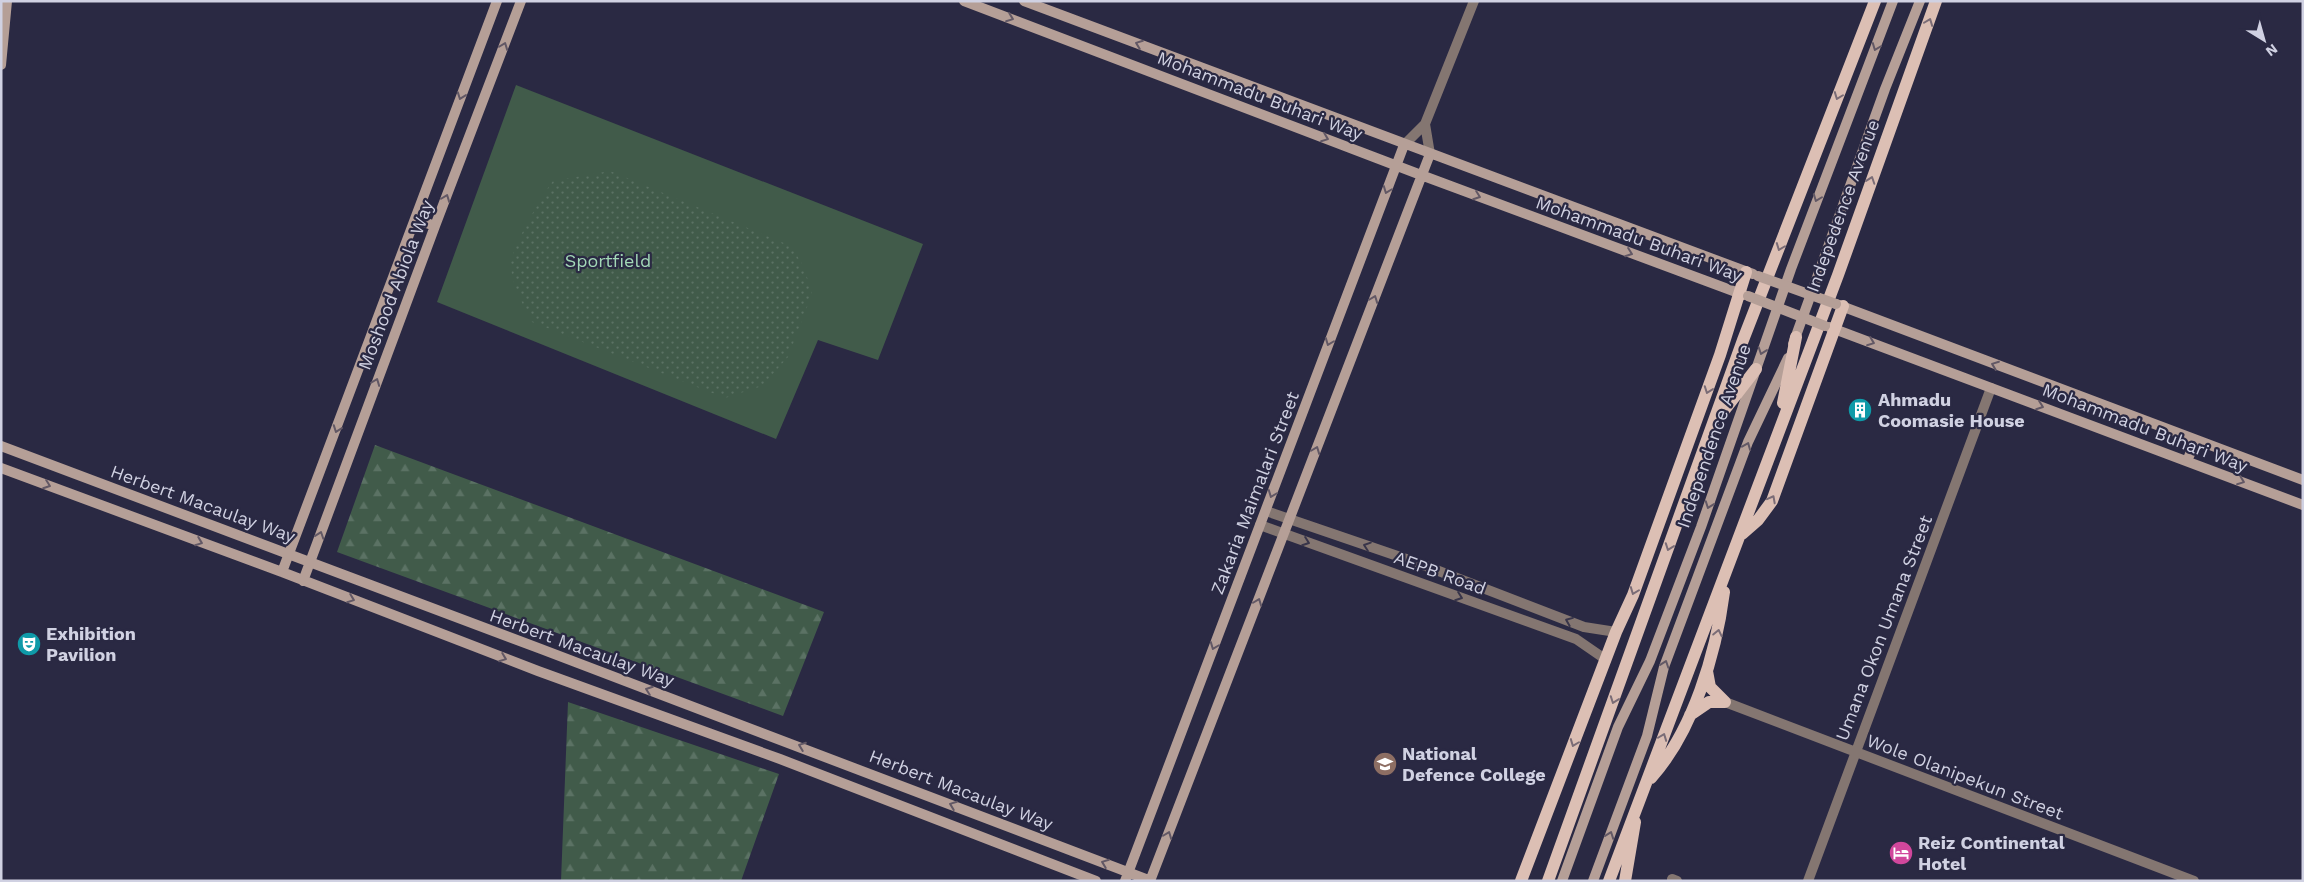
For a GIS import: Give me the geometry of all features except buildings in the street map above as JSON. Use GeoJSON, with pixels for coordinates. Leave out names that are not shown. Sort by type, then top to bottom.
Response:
{"type":"FeatureCollection","features":[{"type":"Feature","properties":{"kind":"main road"},"geometry":{"type":"LineString","coordinates":[[1,64],[7,1]]}},
{"type":"Feature","properties":{"kind":"main road","name":"Moshood Abiola Way"},"geometry":{"type":"LineString","coordinates":[[282,572],[497,1]]}},
{"type":"Feature","properties":{"kind":"main road","name":"Moshood Abiola Way"},"geometry":{"type":"LineString","coordinates":[[303,580],[521,1]]}},
{"type":"Feature","properties":{"kind":"main road","name":"Mohammadu Buhari Way"},"geometry":{"type":"LineString","coordinates":[[964,1],[1396,166],[2303,505]]}},
{"type":"Feature","properties":{"kind":"main road","name":"Mohammadu Buhari Way"},"geometry":{"type":"LineString","coordinates":[[1024,1],[1404,145],[1839,305],[2303,480]]}},
{"type":"Feature","properties":{"kind":"main road","name":"Independence Avenue"},"geometry":{"type":"LineString","coordinates":[[1548,881],[1743,340],[1875,1]]}},
{"type":"Feature","properties":{"kind":"main road","name":"Independence Avenue"},"geometry":{"type":"LineString","coordinates":[[1562,881],[1618,727],[1650,661],[1701,528],[1734,439],[1756,369],[1804,233],[1893,1]]}},
{"type":"Feature","properties":{"kind":"main road","name":"Independence Avenue"},"geometry":{"type":"LineString","coordinates":[[1593,881],[1647,736],[1664,666],[1748,442],[1782,373],[1796,337],[1885,89],[1920,1]]}},
{"type":"Feature","properties":{"kind":"main road","name":"Indepedence Avenue"},"geometry":{"type":"LineString","coordinates":[[1775,443],[1838,275],[1936,1]]}},
{"type":"Feature","properties":{"kind":"main road","name":"Zakaria Maimalari Street"},"geometry":{"type":"LineString","coordinates":[[1127,876],[1404,145]]}},
{"type":"Feature","properties":{"kind":"main road"},"geometry":{"type":"LineString","coordinates":[[1150,881],[1430,154]]}},
{"type":"Feature","properties":{"kind":"main road"},"geometry":{"type":"LineString","coordinates":[[415,219],[435,226]]}},
{"type":"Feature","properties":{"kind":"main road"},"geometry":{"type":"LineString","coordinates":[[1521,881],[1605,659],[1633,595],[1720,355],[1752,274]]}},
{"type":"Feature","properties":{"kind":"main road"},"geometry":{"type":"LineString","coordinates":[[1741,536],[1758,520],[1772,501],[1829,327],[1839,305]]}},
{"type":"Feature","properties":{"kind":"main road"},"geometry":{"type":"LineString","coordinates":[[1609,881],[1775,443],[1796,337]]}},
{"type":"Feature","properties":{"kind":"main road"},"geometry":{"type":"LineString","coordinates":[[1714,423],[1756,369]]}},
{"type":"Feature","properties":{"kind":"main road"},"geometry":{"type":"LineString","coordinates":[[2187,461],[2196,440]]}},
{"type":"Feature","properties":{"kind":"main road","name":"Herbert Macaulay Way"},"geometry":{"type":"LineString","coordinates":[[1,446],[290,553],[1127,876],[1150,881]]}},
{"type":"Feature","properties":{"kind":"main road","name":"Herbert Macaulay Way"},"geometry":{"type":"LineString","coordinates":[[1,468],[282,572],[538,671],[780,759],[1096,881]]}},
{"type":"Feature","properties":{"kind":"main road"},"geometry":{"type":"LineString","coordinates":[[1645,785],[1666,761],[1688,716],[1707,669],[1717,639],[1726,573]]}},
{"type":"Feature","properties":{"kind":"main road"},"geometry":{"type":"LineString","coordinates":[[1707,669],[1710,687],[1725,702]]}},
{"type":"Feature","properties":{"kind":"main road"},"geometry":{"type":"LineString","coordinates":[[1688,716],[1704,704],[1725,702]]}},
{"type":"Feature","properties":{"kind":"main road"},"geometry":{"type":"LineString","coordinates":[[1625,881],[1634,835],[1637,806]]}},
{"type":"Feature","properties":{"kind":"street","name":"Zakaria Maimalari Street"},"geometry":{"type":"LineString","coordinates":[[1404,145],[1425,124],[1474,1]]}},
{"type":"Feature","properties":{"kind":"street"},"geometry":{"type":"LineString","coordinates":[[1425,124],[1430,154]]}},
{"type":"Feature","properties":{"kind":"street","name":"Umana Okon Umana Street"},"geometry":{"type":"LineString","coordinates":[[1808,881],[1991,388]]}},
{"type":"Feature","properties":{"kind":"street","name":"AEPB Road"},"geometry":{"type":"LineString","coordinates":[[1266,511],[1418,563],[1584,627],[1616,632]]}},
{"type":"Feature","properties":{"kind":"street","name":"AEPB Road"},"geometry":{"type":"LineString","coordinates":[[1260,525],[1576,639],[1605,659]]}},
{"type":"Feature","properties":{"kind":"street","name":"Wole Olanipekun Street"},"geometry":{"type":"LineString","coordinates":[[1725,702],[2194,881]]}},
{"type":"Feature","properties":{"kind":"green space"},"geometry":{"type":"Polygon","coordinates":[[[516,85],[923,244],[878,360],[818,340],[776,439],[437,302],[516,85]]]}},
{"type":"Feature","properties":{"kind":"green space","name":"Sportfield"},"geometry":{"type":"Polygon","coordinates":[[[610,171],[791,246],[804,267],[812,294],[788,357],[762,386],[725,398],[532,322],[515,287],[511,264],[516,247],[528,222],[553,181],[610,171]]]}},
{"type":"Feature","properties":{"kind":"green space"},"geometry":{"type":"Polygon","coordinates":[[[375,445],[824,612],[783,716],[337,552],[375,445]]]}},
{"type":"Feature","properties":{"kind":"green space"},"geometry":{"type":"Polygon","coordinates":[[[568,702],[779,774],[741,881],[561,881],[568,702]]]}},
{"type":"Feature","properties":{"kind":"place","name":"Ahmadu Coomasie House"},"geometry":{"type":"Point","coordinates":[1860,410]}},
{"type":"Feature","properties":{"kind":"place","name":"Exhibition Pavilion"},"geometry":{"type":"Point","coordinates":[29,644]}},
{"type":"Feature","properties":{"kind":"place","name":"National Defence College"},"geometry":{"type":"Point","coordinates":[1385,764]}},
{"type":"Feature","properties":{"kind":"place","name":"Reiz Continental Hotel"},"geometry":{"type":"Point","coordinates":[1901,853]}}]}
